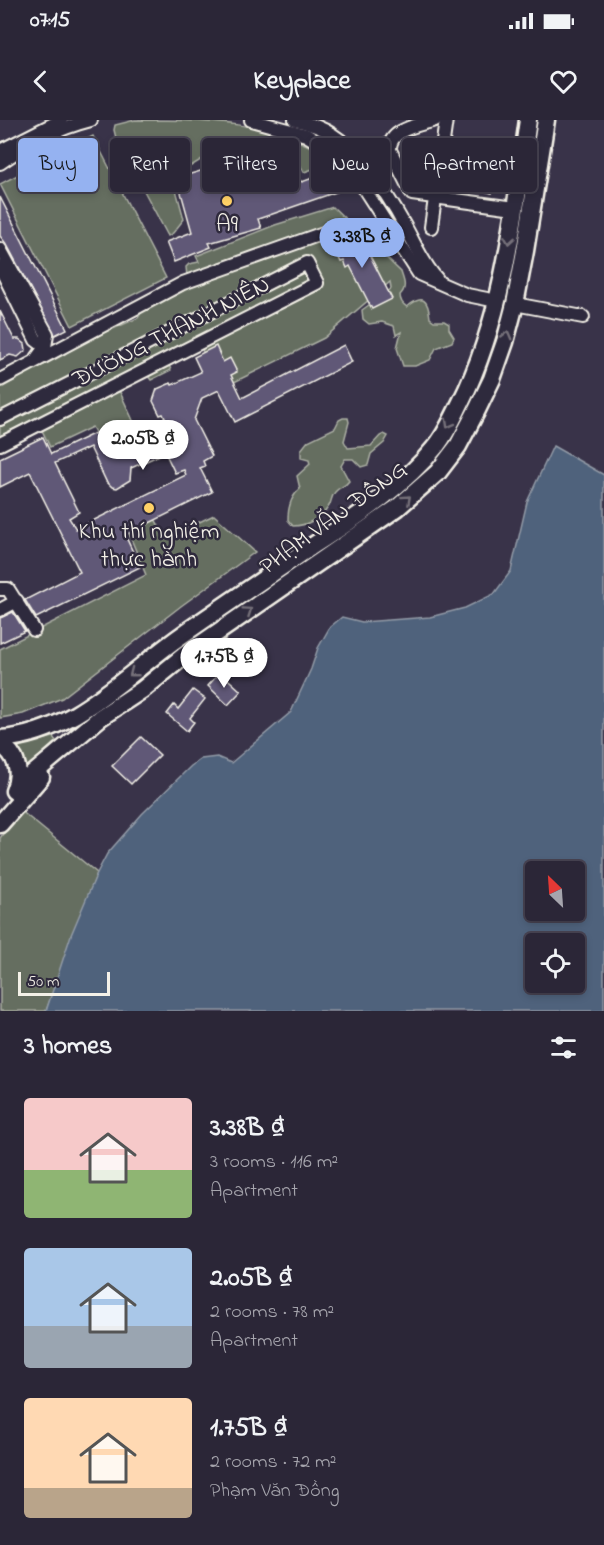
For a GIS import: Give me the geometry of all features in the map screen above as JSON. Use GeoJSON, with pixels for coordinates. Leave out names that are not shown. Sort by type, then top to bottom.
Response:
{"type":"FeatureCollection","features":[{"type":"Feature","properties":{"kind":"main road","name":"PHẠM VĂN ĐỒNG"},"geometry":{"type":"LineString","coordinates":[[0,739],[31,734],[56,726],[76,714],[180,636],[338,530],[387,494],[438,444],[478,364],[497,301],[528,120]]}},
{"type":"Feature","properties":{"kind":"main road","name":"PHẠM VĂN ĐỒNG"},"geometry":{"type":"LineString","coordinates":[[2,805],[17,785],[101,717],[142,690],[185,655],[397,508],[438,472],[458,446],[492,379],[505,342],[515,304],[546,120]]}},
{"type":"Feature","properties":{"kind":"main road"},"geometry":{"type":"LineString","coordinates":[[497,301],[515,304]]}},
{"type":"Feature","properties":{"kind":"main road"},"geometry":{"type":"LineString","coordinates":[[0,824],[47,771],[142,690]]}},
{"type":"Feature","properties":{"kind":"main road"},"geometry":{"type":"LineString","coordinates":[[0,744],[13,755],[17,764],[19,775],[17,785]]}},
{"type":"Feature","properties":{"kind":"street"},"geometry":{"type":"LineString","coordinates":[[0,151],[62,120]]}},
{"type":"Feature","properties":{"kind":"street"},"geometry":{"type":"LineString","coordinates":[[0,163],[73,125],[92,120]]}},
{"type":"Feature","properties":{"kind":"street"},"geometry":{"type":"LineString","coordinates":[[251,120],[336,136],[358,158],[380,186],[428,270],[442,285]]}},
{"type":"Feature","properties":{"kind":"street"},"geometry":{"type":"LineString","coordinates":[[295,120],[336,153],[352,170],[419,274],[467,295],[497,301]]}},
{"type":"Feature","properties":{"kind":"street"},"geometry":{"type":"LineString","coordinates":[[435,120],[401,132],[391,138],[389,144],[412,194],[514,208]]}},
{"type":"Feature","properties":{"kind":"street"},"geometry":{"type":"LineString","coordinates":[[431,226],[446,120]]}},
{"type":"Feature","properties":{"kind":"street"},"geometry":{"type":"LineString","coordinates":[[395,234],[406,228]]}},
{"type":"Feature","properties":{"kind":"street"},"geometry":{"type":"LineString","coordinates":[[0,380],[196,277],[332,230]]}},
{"type":"Feature","properties":{"kind":"street"},"geometry":{"type":"LineString","coordinates":[[0,249],[5,271],[47,334],[45,347],[33,362]]}},
{"type":"Feature","properties":{"kind":"street","name":"ĐƯỜNG THANH NIÊN"},"geometry":{"type":"LineString","coordinates":[[0,419],[307,263],[317,283],[0,444]]}},
{"type":"Feature","properties":{"kind":"street"},"geometry":{"type":"LineString","coordinates":[[248,293],[258,313]]}},
{"type":"Feature","properties":{"kind":"street"},"geometry":{"type":"LineString","coordinates":[[515,304],[583,317]]}},
{"type":"Feature","properties":{"kind":"street"},"geometry":{"type":"LineString","coordinates":[[155,340],[165,360]]}},
{"type":"Feature","properties":{"kind":"street"},"geometry":{"type":"LineString","coordinates":[[0,589],[8,589],[34,630]]}},
{"type":"Feature","properties":{"kind":"street"},"geometry":{"type":"LineString","coordinates":[[0,610],[17,601]]}},
{"type":"Feature","properties":{"kind":"green space"},"geometry":{"type":"Polygon","coordinates":[[[135,120],[215,122],[273,133],[256,138],[202,138],[202,159],[190,166],[190,138],[116,138],[115,125],[135,120]]]}},
{"type":"Feature","properties":{"kind":"green space"},"geometry":{"type":"Polygon","coordinates":[[[299,142],[311,147],[311,170],[304,172],[299,163],[299,142]]]}},
{"type":"Feature","properties":{"kind":"green space"},"geometry":{"type":"Polygon","coordinates":[[[98,146],[110,169],[110,192],[122,192],[166,278],[72,326],[0,184],[18,175],[18,192],[98,192],[98,146]]]}},
{"type":"Feature","properties":{"kind":"green space"},"geometry":{"type":"Polygon","coordinates":[[[145,192],[177,192],[184,219],[168,236],[145,192]]]}},
{"type":"Feature","properties":{"kind":"green space"},"geometry":{"type":"Polygon","coordinates":[[[333,207],[401,272],[404,286],[400,297],[404,305],[407,307],[424,300],[428,306],[430,318],[449,324],[454,337],[452,342],[436,348],[430,360],[415,366],[403,366],[397,348],[401,332],[396,335],[394,326],[382,322],[369,324],[363,319],[362,310],[391,289],[390,282],[324,338],[226,386],[205,357],[201,347],[168,363],[171,370],[151,380],[148,376],[119,390],[142,440],[136,443],[134,439],[106,452],[92,427],[50,447],[39,424],[0,443],[0,386],[3,387],[17,379],[37,363],[44,365],[65,354],[83,331],[95,322],[113,329],[138,318],[144,308],[155,305],[187,276],[186,267],[199,262],[196,256],[275,225],[333,207]]]}},
{"type":"Feature","properties":{"kind":"green space"},"geometry":{"type":"Polygon","coordinates":[[[348,418],[349,422],[344,441],[348,448],[371,446],[380,436],[384,434],[388,436],[384,443],[371,454],[368,465],[361,467],[353,459],[345,459],[341,466],[349,481],[346,485],[337,490],[329,506],[318,518],[293,526],[288,516],[292,499],[300,489],[297,476],[310,464],[309,460],[301,458],[301,450],[308,441],[335,428],[339,420],[348,418]]]}},
{"type":"Feature","properties":{"kind":"green space"},"geometry":{"type":"Polygon","coordinates":[[[214,515],[255,552],[62,698],[23,714],[0,718],[0,649],[146,575],[129,534],[155,519],[166,538],[214,515]]]}},
{"type":"Feature","properties":{"kind":"green space"},"geometry":{"type":"Polygon","coordinates":[[[53,737],[56,741],[29,766],[24,766],[17,750],[20,746],[53,737]]]}},
{"type":"Feature","properties":{"kind":"green space"},"geometry":{"type":"Polygon","coordinates":[[[20,810],[97,873],[46,1011],[0,1011],[0,838],[20,810]]]}},
{"type":"Feature","properties":{"kind":"water"},"geometry":{"type":"Polygon","coordinates":[[[553,446],[604,475],[604,1011],[46,1011],[71,935],[107,854],[142,814],[191,766],[201,759],[217,757],[231,763],[291,712],[318,648],[330,627],[342,617],[362,622],[430,617],[465,608],[494,594],[511,571],[527,502],[553,446]]]}},
{"type":"Feature","properties":{"kind":"building"},"geometry":{"type":"Polygon","coordinates":[[[202,171],[202,192],[299,192],[299,180],[302,182],[311,179],[311,192],[336,192],[258,219],[261,228],[209,243],[211,247],[174,262],[166,242],[192,232],[181,192],[190,192],[190,174],[202,171]]]}},
{"type":"Feature","properties":{"kind":"building"},"geometry":{"type":"Polygon","coordinates":[[[0,197],[67,329],[55,335],[0,236],[0,197]]]}},
{"type":"Feature","properties":{"kind":"building"},"geometry":{"type":"Polygon","coordinates":[[[348,233],[350,237],[353,235],[362,248],[365,246],[392,299],[372,309],[350,266],[347,268],[344,261],[341,262],[338,256],[335,257],[328,243],[348,233]]]}},
{"type":"Feature","properties":{"kind":"building"},"geometry":{"type":"Polygon","coordinates":[[[0,311],[14,339],[19,339],[25,344],[26,350],[18,357],[10,355],[0,360],[0,311]]]}},
{"type":"Feature","properties":{"kind":"building"},"geometry":{"type":"Polygon","coordinates":[[[344,345],[352,362],[235,422],[219,390],[202,398],[194,420],[212,456],[203,461],[205,466],[200,468],[212,492],[125,535],[140,567],[36,618],[25,600],[80,572],[30,472],[0,487],[0,458],[43,437],[51,454],[112,425],[126,454],[153,441],[160,455],[131,468],[130,480],[117,488],[112,487],[106,481],[90,447],[55,463],[79,512],[69,518],[76,529],[186,475],[184,470],[175,473],[164,450],[177,443],[163,414],[160,415],[153,401],[157,389],[201,372],[194,357],[216,346],[223,362],[230,358],[237,372],[231,375],[242,398],[344,345]]]}},
{"type":"Feature","properties":{"kind":"building"},"geometry":{"type":"Polygon","coordinates":[[[13,612],[25,631],[0,643],[0,618],[13,612]]]}},
{"type":"Feature","properties":{"kind":"building"},"geometry":{"type":"Polygon","coordinates":[[[220,672],[241,691],[228,705],[208,686],[220,672]]]}},
{"type":"Feature","properties":{"kind":"building"},"geometry":{"type":"Polygon","coordinates":[[[193,690],[205,699],[190,718],[194,722],[187,731],[167,714],[174,705],[178,709],[193,690]]]}},
{"type":"Feature","properties":{"kind":"building"},"geometry":{"type":"Polygon","coordinates":[[[141,737],[160,755],[131,784],[112,766],[141,737]]]}},
{"type":"Feature","properties":{"kind":"place","name":"A9"},"geometry":{"type":"Point","coordinates":[227,201]}},
{"type":"Feature","properties":{"kind":"place","name":"Khu thí nghiệm thực hành"},"geometry":{"type":"Point","coordinates":[149,508]}}]}
